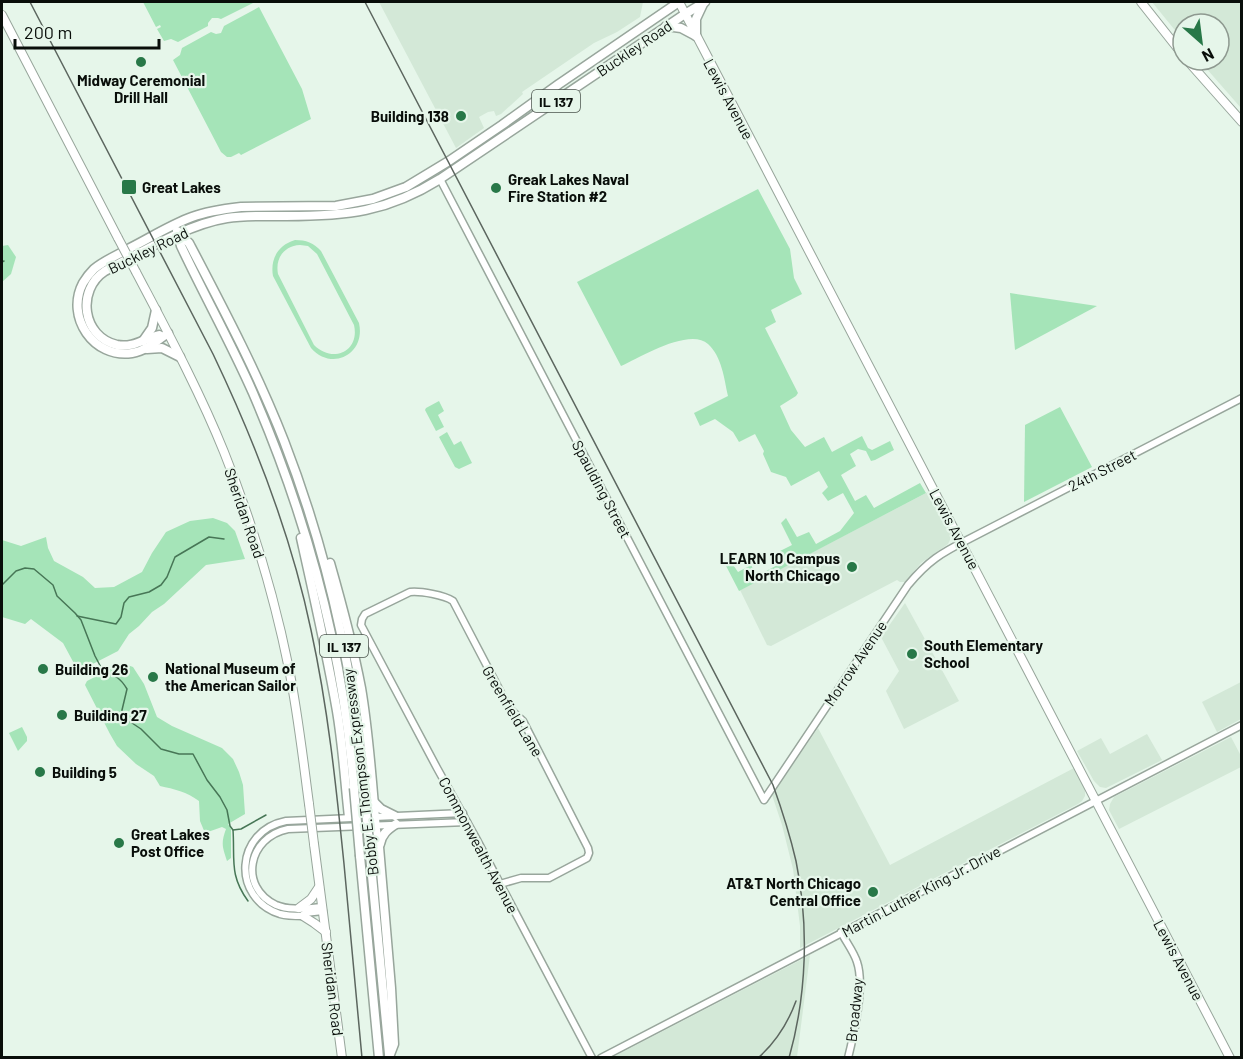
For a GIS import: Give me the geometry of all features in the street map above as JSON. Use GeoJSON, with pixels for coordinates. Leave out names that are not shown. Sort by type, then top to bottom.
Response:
{"type":"FeatureCollection","features":[{"type":"Feature","properties":{"kind":"highway","name":"Buckley Road"},"geometry":{"type":"LineString","coordinates":[[168,333],[154,336],[143,346],[129,353],[116,353],[102,348],[83,329],[78,315],[78,298],[82,284],[94,269],[102,264],[174,225],[206,213],[228,208],[329,206],[356,203],[406,187],[449,161],[679,2]]}},
{"type":"Feature","properties":{"kind":"highway","name":"Buckley Road"},"geometry":{"type":"LineString","coordinates":[[143,346],[116,345],[98,334],[91,325],[86,313],[87,295],[101,273],[179,234],[226,218],[345,214],[406,198],[440,179],[704,2]]}},
{"type":"Feature","properties":{"kind":"highway"},"geometry":{"type":"LineString","coordinates":[[666,26],[681,28],[696,36],[696,19],[704,2]]}},
{"type":"Feature","properties":{"kind":"highway","name":"Bobby E. Thompson Expressway"},"geometry":{"type":"LineString","coordinates":[[174,225],[179,234],[189,243],[249,360],[284,441],[307,507],[332,593],[348,665],[357,725],[390,1058]]}},
{"type":"Feature","properties":{"kind":"highway","name":"Bobby E. Thompson Expressway"},"geometry":{"type":"LineString","coordinates":[[179,234],[181,246],[235,353],[278,454],[300,517],[334,645],[342,689],[354,788],[379,1058]]}},
{"type":"Feature","properties":{"kind":"highway"},"geometry":{"type":"LineString","coordinates":[[156,310],[152,328],[143,346],[162,348],[180,357]]}},
{"type":"Feature","properties":{"kind":"highway"},"geometry":{"type":"LineString","coordinates":[[307,507],[325,548],[349,630],[361,690],[379,847],[394,1044],[390,1058]]}},
{"type":"Feature","properties":{"kind":"highway"},"geometry":{"type":"LineString","coordinates":[[300,517],[301,536],[337,711],[348,817]]}},
{"type":"Feature","properties":{"kind":"highway"},"geometry":{"type":"LineString","coordinates":[[374,802],[395,820],[381,838],[379,847]]}},
{"type":"Feature","properties":{"kind":"main road","name":"Lewis Avenue"},"geometry":{"type":"LineString","coordinates":[[679,2],[1230,1058]]}},
{"type":"Feature","properties":{"kind":"main road"},"geometry":{"type":"LineString","coordinates":[[1141,2],[1171,40]]}},
{"type":"Feature","properties":{"kind":"main road","name":"Sheridan Road"},"geometry":{"type":"LineString","coordinates":[[2,15],[180,357],[224,451],[249,519],[279,624],[289,671],[342,1058]]}},
{"type":"Feature","properties":{"kind":"main road"},"geometry":{"type":"LineString","coordinates":[[1198,72],[1242,122]]}},
{"type":"Feature","properties":{"kind":"main road"},"geometry":{"type":"LineString","coordinates":[[320,887],[301,912],[326,932]]}},
{"type":"Feature","properties":{"kind":"street","name":"Spaulding Street"},"geometry":{"type":"LineString","coordinates":[[440,179],[764,800]]}},
{"type":"Feature","properties":{"kind":"street","name":"24th Street"},"geometry":{"type":"LineString","coordinates":[[962,542],[1242,398]]}},
{"type":"Feature","properties":{"kind":"street","name":"Morrow Avenue"},"geometry":{"type":"LineString","coordinates":[[764,800],[908,585],[930,562],[962,542]]}},
{"type":"Feature","properties":{"kind":"street","name":"Greenfield Lane"},"geometry":{"type":"LineString","coordinates":[[365,634],[361,621],[364,615],[410,591],[450,598],[509,708],[523,721],[589,850],[584,860],[549,878],[521,878],[500,884]]}},
{"type":"Feature","properties":{"kind":"street","name":"Commonwealth Avenue"},"geometry":{"type":"LineString","coordinates":[[365,634],[463,813],[592,1058]]}},
{"type":"Feature","properties":{"kind":"street","name":"Martin Luther King Jr. Drive"},"geometry":{"type":"LineString","coordinates":[[601,1058],[1242,725]]}},
{"type":"Feature","properties":{"kind":"street"},"geometry":{"type":"LineString","coordinates":[[301,912],[275,904],[267,899],[258,888],[253,873],[255,854],[261,843],[274,833],[288,829],[463,813]]}},
{"type":"Feature","properties":{"kind":"street"},"geometry":{"type":"LineString","coordinates":[[322,909],[281,915],[254,897],[246,875],[245,863],[252,842],[268,826],[279,822],[348,817],[375,821]]}},
{"type":"Feature","properties":{"kind":"street"},"geometry":{"type":"LineString","coordinates":[[395,820],[467,822]]}},
{"type":"Feature","properties":{"kind":"street","name":"Broadway"},"geometry":{"type":"LineString","coordinates":[[841,932],[857,963],[860,982],[848,1058]]}},
{"type":"Feature","properties":{"kind":"shaded area"},"geometry":{"type":"Polygon","coordinates":[[[379,2],[643,2],[640,17],[594,43],[522,92],[523,94],[501,114],[496,116],[494,111],[479,117],[484,128],[456,148],[379,2]]]}},
{"type":"Feature","properties":{"kind":"shaded area"},"geometry":{"type":"Polygon","coordinates":[[[1152,2],[1241,2],[1241,108],[1210,72],[1231,72],[1231,12],[1171,12],[1171,25],[1152,2]]]}},
{"type":"Feature","properties":{"kind":"shaded area","name":"LEARN 10 Campus North Chicago"},"geometry":{"type":"Polygon","coordinates":[[[928,492],[950,534],[948,544],[921,563],[905,582],[897,580],[771,646],[767,645],[740,590],[928,492]]]}},
{"type":"Feature","properties":{"kind":"shaded area","name":"South Elementary School"},"geometry":{"type":"Polygon","coordinates":[[[905,603],[959,701],[904,729],[886,691],[899,671],[881,637],[905,603]]]}},
{"type":"Feature","properties":{"kind":"shaded area"},"geometry":{"type":"Polygon","coordinates":[[[1241,682],[1241,719],[1217,732],[1202,702],[1241,682]]]}},
{"type":"Feature","properties":{"kind":"shaded area"},"geometry":{"type":"Polygon","coordinates":[[[818,728],[890,865],[1074,768],[1085,789],[1085,796],[1078,804],[800,948],[800,926],[793,869],[772,795],[818,728]]]}},
{"type":"Feature","properties":{"kind":"shaded area"},"geometry":{"type":"Polygon","coordinates":[[[1147,734],[1162,760],[1106,788],[1100,787],[1094,781],[1077,751],[1101,738],[1110,754],[1147,734]]]}},
{"type":"Feature","properties":{"kind":"shaded area"},"geometry":{"type":"Polygon","coordinates":[[[1231,737],[1241,756],[1241,767],[1119,829],[1109,810],[1114,797],[1231,737]]]}},
{"type":"Feature","properties":{"kind":"shaded area"},"geometry":{"type":"Polygon","coordinates":[[[810,955],[797,1057],[613,1057],[795,963],[810,955]]]}},
{"type":"Feature","properties":{"kind":"green space"},"geometry":{"type":"Polygon","coordinates":[[[143,2],[255,2],[221,19],[212,18],[208,26],[178,42],[171,39],[164,41],[157,29],[161,27],[160,25],[156,27],[143,2]]]}},
{"type":"Feature","properties":{"kind":"green space"},"geometry":{"type":"Polygon","coordinates":[[[259,7],[302,89],[311,119],[241,155],[239,153],[227,157],[221,152],[173,60],[180,55],[182,48],[211,32],[221,33],[224,26],[259,7]]]}},
{"type":"Feature","properties":{"kind":"green space"},"geometry":{"type":"Polygon","coordinates":[[[758,189],[790,249],[794,278],[802,294],[771,310],[776,322],[765,328],[798,393],[780,406],[791,430],[805,447],[824,437],[832,452],[862,436],[868,448],[872,450],[890,441],[894,450],[875,460],[871,461],[866,451],[858,449],[850,454],[856,466],[841,475],[855,501],[866,495],[874,508],[920,483],[926,493],[739,591],[724,562],[729,559],[738,572],[751,565],[757,576],[783,562],[778,552],[792,545],[781,523],[786,518],[797,537],[809,532],[816,544],[840,531],[854,513],[843,493],[828,501],[822,493],[828,487],[819,471],[791,486],[786,477],[771,472],[755,434],[739,442],[733,432],[715,419],[700,426],[694,413],[728,396],[719,361],[708,344],[700,340],[678,341],[621,366],[577,282],[758,189]]]}},
{"type":"Feature","properties":{"kind":"green space"},"geometry":{"type":"Polygon","coordinates":[[[306,241],[321,251],[359,323],[360,334],[357,343],[346,356],[328,359],[311,348],[273,276],[274,258],[289,242],[306,241]],[[294,246],[285,250],[279,258],[278,274],[314,345],[321,351],[337,354],[349,348],[353,342],[354,325],[317,254],[308,246],[294,246]]]}},
{"type":"Feature","properties":{"kind":"green space"},"geometry":{"type":"Polygon","coordinates":[[[8,245],[16,257],[11,274],[2,282],[2,246],[8,245]]]}},
{"type":"Feature","properties":{"kind":"green space"},"geometry":{"type":"Polygon","coordinates":[[[1010,293],[1097,306],[1015,350],[1010,293]]]}},
{"type":"Feature","properties":{"kind":"green space"},"geometry":{"type":"Polygon","coordinates":[[[439,401],[444,411],[438,415],[444,427],[436,431],[425,410],[439,401]]]}},
{"type":"Feature","properties":{"kind":"green space"},"geometry":{"type":"Polygon","coordinates":[[[1060,407],[1092,467],[1024,502],[1025,425],[1060,407]]]}},
{"type":"Feature","properties":{"kind":"green space"},"geometry":{"type":"Polygon","coordinates":[[[447,432],[454,445],[461,441],[472,463],[459,469],[455,467],[439,437],[447,432]]]}},
{"type":"Feature","properties":{"kind":"green space"},"geometry":{"type":"Polygon","coordinates":[[[213,518],[227,523],[235,531],[245,559],[206,565],[129,634],[118,651],[81,670],[77,669],[63,643],[31,619],[25,624],[2,617],[2,540],[21,546],[46,537],[54,561],[83,577],[95,588],[114,587],[142,572],[166,532],[190,521],[213,518]]]}},
{"type":"Feature","properties":{"kind":"green space"},"geometry":{"type":"Polygon","coordinates":[[[122,663],[133,667],[144,684],[157,717],[222,748],[233,759],[243,785],[245,814],[228,824],[231,829],[231,858],[227,861],[223,845],[226,829],[222,827],[205,833],[200,821],[199,801],[185,793],[160,786],[154,776],[136,764],[117,746],[110,734],[85,685],[87,681],[122,663]]]}},
{"type":"Feature","properties":{"kind":"green space"},"geometry":{"type":"Polygon","coordinates":[[[22,727],[27,741],[18,751],[9,733],[22,727]]]}},
{"type":"Feature","properties":{"kind":"waterway"},"geometry":{"type":"LineString","coordinates":[[77,616],[116,624],[121,617],[124,603],[129,597],[149,592],[161,585],[175,557],[209,537],[224,539]]}},
{"type":"Feature","properties":{"kind":"waterway"},"geometry":{"type":"LineString","coordinates":[[2,585],[16,571],[25,568],[34,569],[53,585],[57,596],[81,620],[104,673],[118,678],[127,689],[122,710],[123,717],[141,729],[161,749],[179,754],[193,754],[227,810],[233,830],[235,875],[248,901]]}},
{"type":"Feature","properties":{"kind":"waterway"},"geometry":{"type":"LineString","coordinates":[[233,830],[241,829],[266,815]]}},
{"type":"Feature","properties":{"kind":"railway"},"geometry":{"type":"LineString","coordinates":[[30,2],[213,354],[257,455],[282,524],[303,594],[327,717],[341,834],[362,1058]]}},
{"type":"Feature","properties":{"kind":"railway"},"geometry":{"type":"LineString","coordinates":[[365,2],[773,785],[796,861],[803,910],[803,984],[789,1058]]}},
{"type":"Feature","properties":{"kind":"railway"},"geometry":{"type":"LineString","coordinates":[[758,1058],[781,1032],[796,1001]]}},
{"type":"Feature","properties":{"kind":"place","name":"Midway Ceremonial Drill Hall"},"geometry":{"type":"Point","coordinates":[141,62]}},
{"type":"Feature","properties":{"kind":"place","name":"Building 138"},"geometry":{"type":"Point","coordinates":[461,116]}},
{"type":"Feature","properties":{"kind":"place","name":"Great Lakes"},"geometry":{"type":"Point","coordinates":[129,187]}},
{"type":"Feature","properties":{"kind":"place","name":"Greak Lakes Naval Fire Station #2"},"geometry":{"type":"Point","coordinates":[496,188]}},
{"type":"Feature","properties":{"kind":"place","name":"LEARN 10 Campus North Chicago"},"geometry":{"type":"Point","coordinates":[852,567]}},
{"type":"Feature","properties":{"kind":"place","name":"South Elementary School"},"geometry":{"type":"Point","coordinates":[912,654]}},
{"type":"Feature","properties":{"kind":"place","name":"Building 26"},"geometry":{"type":"Point","coordinates":[43,669]}},
{"type":"Feature","properties":{"kind":"place","name":"National Museum of the American Sailor"},"geometry":{"type":"Point","coordinates":[153,677]}},
{"type":"Feature","properties":{"kind":"place","name":"Building 27"},"geometry":{"type":"Point","coordinates":[62,715]}},
{"type":"Feature","properties":{"kind":"place","name":"Building 5"},"geometry":{"type":"Point","coordinates":[40,772]}},
{"type":"Feature","properties":{"kind":"place","name":"Great Lakes Post Office"},"geometry":{"type":"Point","coordinates":[119,843]}},
{"type":"Feature","properties":{"kind":"place","name":"AT&T North Chicago Central Office"},"geometry":{"type":"Point","coordinates":[873,892]}}]}
